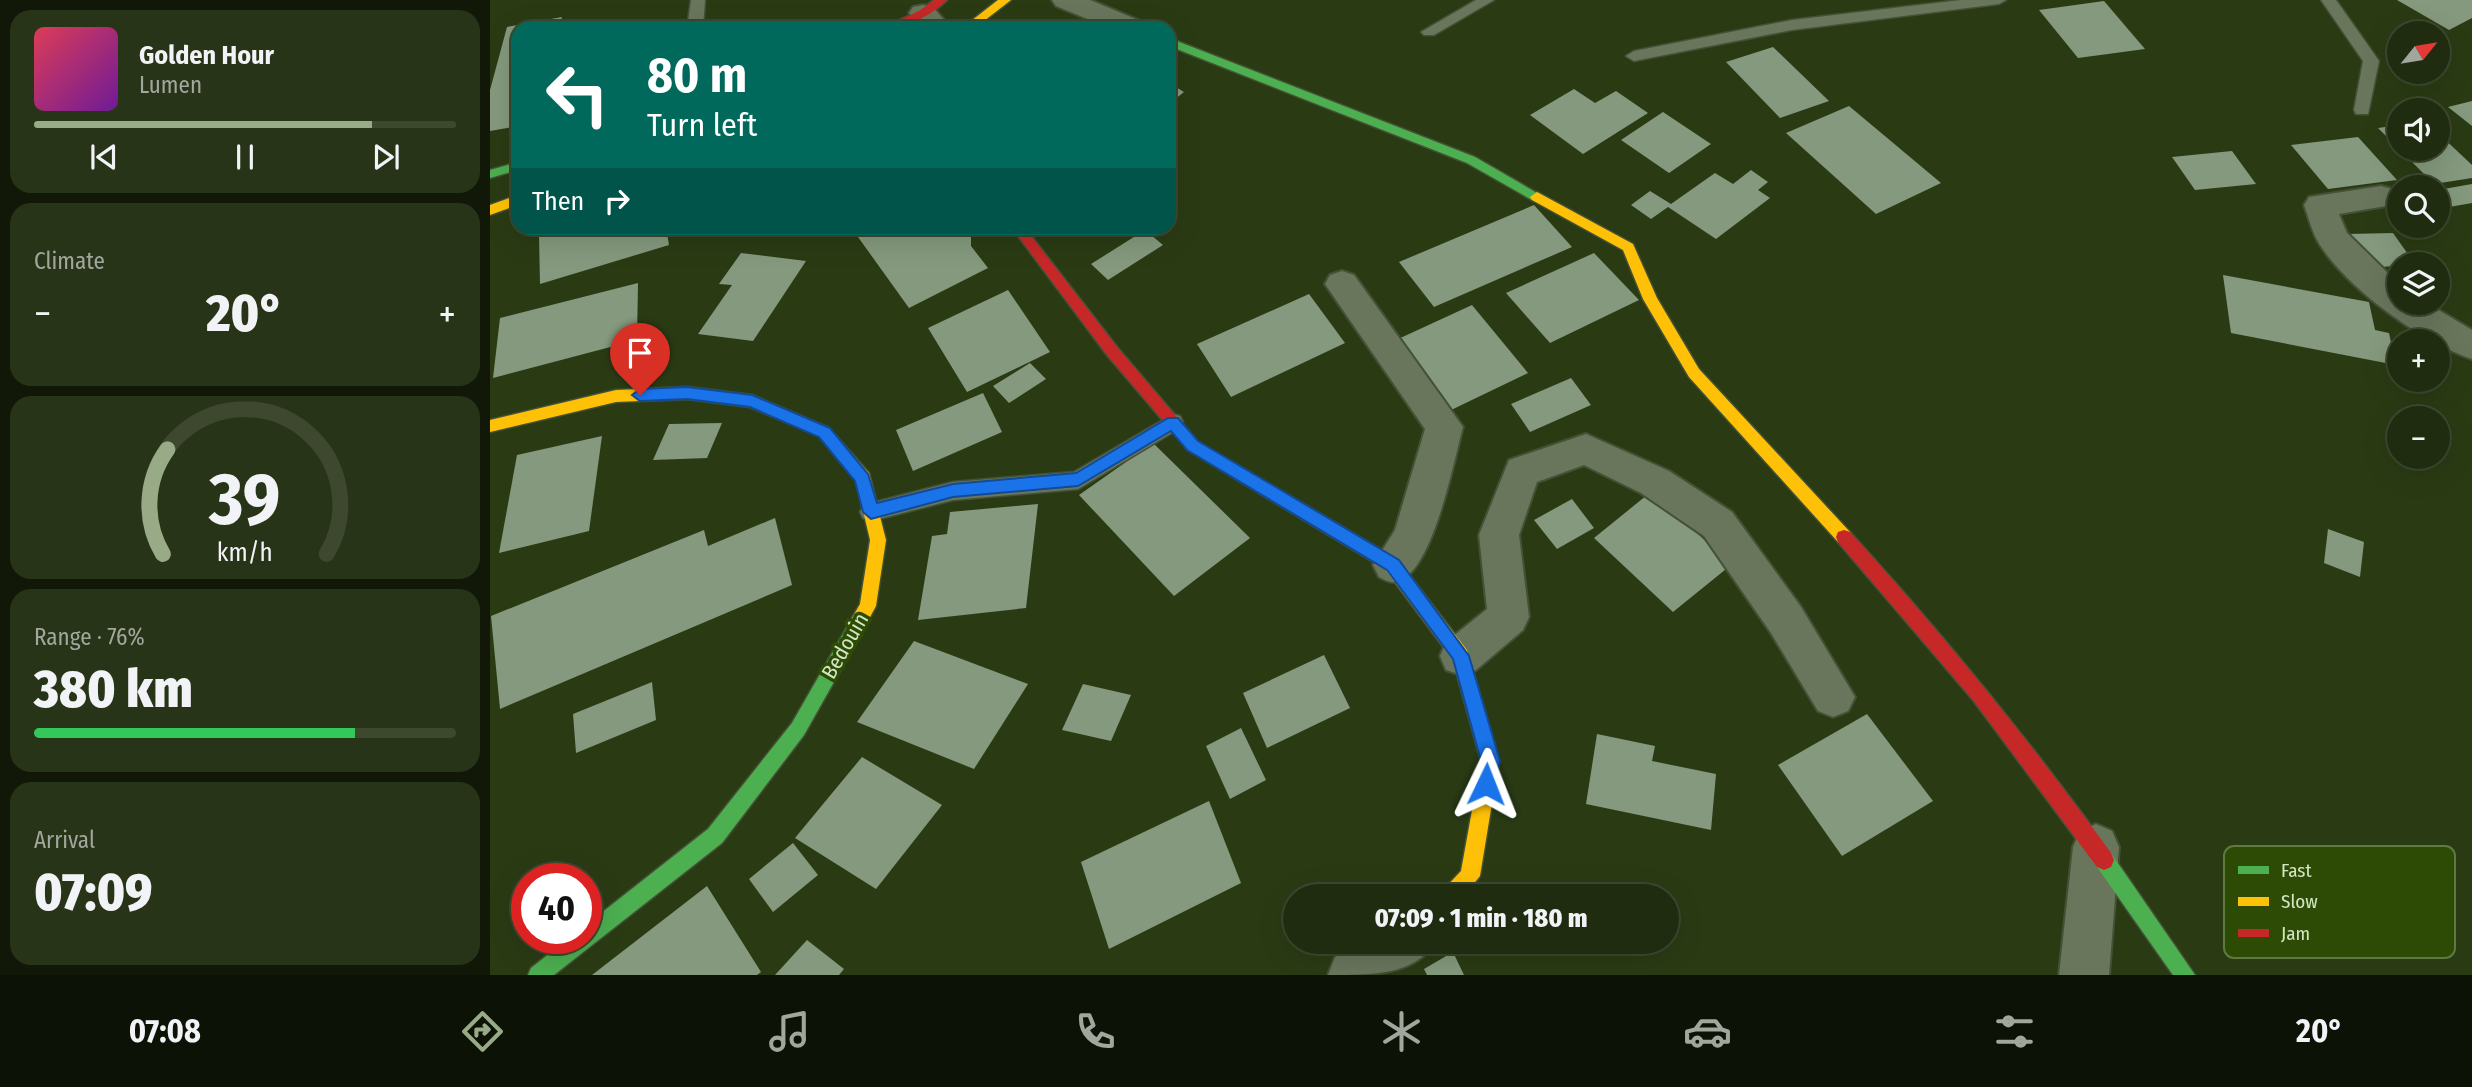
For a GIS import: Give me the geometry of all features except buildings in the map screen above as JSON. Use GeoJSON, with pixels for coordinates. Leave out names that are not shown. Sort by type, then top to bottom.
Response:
{"type":"FeatureCollection","features":[{"type":"Feature","properties":{"kind":"street"},"geometry":{"type":"LineString","coordinates":[[977,21],[1005,0]]}},
{"type":"Feature","properties":{"kind":"street"},"geometry":{"type":"LineString","coordinates":[[1066,0],[1116,21]]}},
{"type":"Feature","properties":{"kind":"street"},"geometry":{"type":"LineString","coordinates":[[911,21],[934,14]]}},
{"type":"Feature","properties":{"kind":"street"},"geometry":{"type":"LineString","coordinates":[[1176,45],[1471,160],[1628,247],[1650,299],[1694,373],[1920,619],[2052,784],[2185,975]]}},
{"type":"Feature","properties":{"kind":"street"},"geometry":{"type":"LineString","coordinates":[[490,174],[511,168]]}},
{"type":"Feature","properties":{"kind":"street"},"geometry":{"type":"LineString","coordinates":[[2381,197],[2320,205],[2333,239],[2387,293]]}},
{"type":"Feature","properties":{"kind":"street"},"geometry":{"type":"LineString","coordinates":[[490,209],[511,202]]}},
{"type":"Feature","properties":{"kind":"street"},"geometry":{"type":"LineString","coordinates":[[1023,235],[1112,351],[1193,446],[1393,565],[1461,656],[1490,761],[1469,876],[1462,884]]}},
{"type":"Feature","properties":{"kind":"street"},"geometry":{"type":"LineString","coordinates":[[1342,284],[1444,427],[1413,537],[1393,565]]}},
{"type":"Feature","properties":{"kind":"street"},"geometry":{"type":"LineString","coordinates":[[2420,315],[2472,345]]}},
{"type":"Feature","properties":{"kind":"street","name":"Bedouin"},"geometry":{"type":"LineString","coordinates":[[490,426],[616,396],[687,393],[752,401],[824,432],[863,478],[878,540],[868,606],[798,729],[715,836],[538,975]]}},
{"type":"Feature","properties":{"kind":"street"},"geometry":{"type":"LineString","coordinates":[[1461,656],[1508,617],[1499,534],[1522,471],[1586,449],[1655,482],[1718,524],[1786,620],[1833,697]]}},
{"type":"Feature","properties":{"kind":"street"},"geometry":{"type":"LineString","coordinates":[[2084,975],[2096,847]]}},
{"type":"Feature","properties":{"kind":"street"},"geometry":{"type":"LineString","coordinates":[[1353,975],[1395,954]]}},
{"type":"Feature","properties":{"kind":"lane"},"geometry":{"type":"LineString","coordinates":[[696,21],[698,0]]}},
{"type":"Feature","properties":{"kind":"lane"},"geometry":{"type":"LineString","coordinates":[[1429,32],[1487,0]]}},
{"type":"Feature","properties":{"kind":"lane"},"geometry":{"type":"LineString","coordinates":[[1634,56],[1792,25],[1999,0]]}},
{"type":"Feature","properties":{"kind":"lane"},"geometry":{"type":"LineString","coordinates":[[2328,0],[2371,61],[2362,110]]}},
{"type":"Feature","properties":{"kind":"lane"},"geometry":{"type":"LineString","coordinates":[[871,512],[953,491],[1078,480],[1173,422]]}},
{"type":"Feature","properties":{"kind":"traffic: fast"},"geometry":{"type":"LineString","coordinates":[[1176,45],[1471,160],[1537,197]]}},
{"type":"Feature","properties":{"kind":"traffic: fast"},"geometry":{"type":"LineString","coordinates":[[490,174],[511,168]]}},
{"type":"Feature","properties":{"kind":"traffic: fast"},"geometry":{"type":"LineString","coordinates":[[538,975],[715,836],[798,729],[857,625]]}},
{"type":"Feature","properties":{"kind":"traffic: fast"},"geometry":{"type":"LineString","coordinates":[[2104,860],[2185,975]]}},
{"type":"Feature","properties":{"kind":"traffic: slow"},"geometry":{"type":"LineString","coordinates":[[977,21],[1005,0]]}},
{"type":"Feature","properties":{"kind":"traffic: slow"},"geometry":{"type":"LineString","coordinates":[[1537,197],[1628,247],[1650,299],[1694,373],[1844,537]]}},
{"type":"Feature","properties":{"kind":"traffic: slow"},"geometry":{"type":"LineString","coordinates":[[490,210],[511,202]]}},
{"type":"Feature","properties":{"kind":"traffic: slow"},"geometry":{"type":"LineString","coordinates":[[490,426],[616,396],[687,393],[752,401],[824,432],[863,478],[878,540],[868,606],[857,625]]}},
{"type":"Feature","properties":{"kind":"traffic: slow"},"geometry":{"type":"LineString","coordinates":[[1391,564],[1461,656],[1490,761],[1470,876],[1462,884]]}},
{"type":"Feature","properties":{"kind":"traffic: jam"},"geometry":{"type":"LineString","coordinates":[[904,21],[923,13],[941,0]]}},
{"type":"Feature","properties":{"kind":"traffic: jam"},"geometry":{"type":"LineString","coordinates":[[1023,235],[1112,351],[1193,446],[1391,564]]}},
{"type":"Feature","properties":{"kind":"traffic: jam"},"geometry":{"type":"LineString","coordinates":[[1844,537],[1913,614],[1979,694],[2104,860]]}},
{"type":"Feature","properties":{"kind":"route"},"geometry":{"type":"LineString","coordinates":[[640,395],[687,393],[752,401],[824,432],[863,478],[871,512],[953,491],[1078,480],[1173,422],[1193,446],[1393,565],[1461,656],[1490,761],[1486,784]]}}]}
